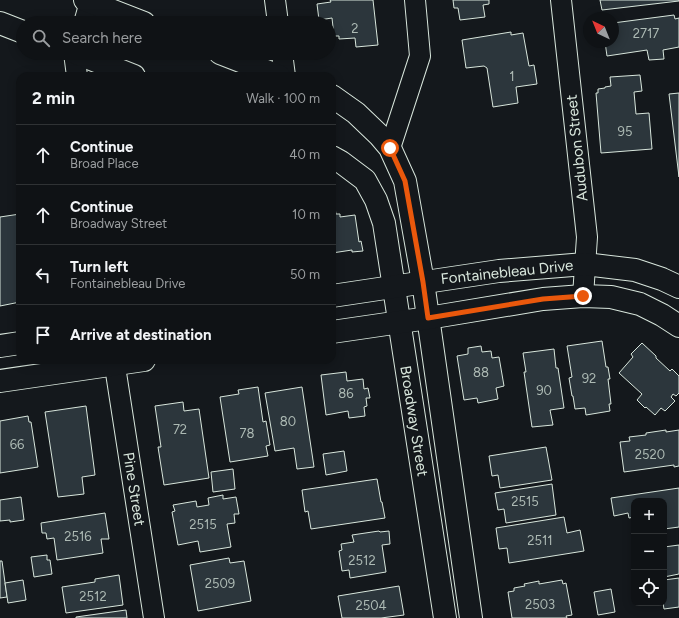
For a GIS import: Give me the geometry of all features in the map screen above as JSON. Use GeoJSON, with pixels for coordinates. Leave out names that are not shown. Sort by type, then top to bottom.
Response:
{"type":"FeatureCollection","features":[{"type":"Feature","properties":{"kind":"street"},"geometry":{"type":"LineString","coordinates":[[275,0],[277,16]]}},
{"type":"Feature","properties":{"kind":"street"},"geometry":{"type":"LineString","coordinates":[[390,148],[420,56],[415,0]]}},
{"type":"Feature","properties":{"kind":"street","name":"Audubon Street"},"geometry":{"type":"LineString","coordinates":[[561,0],[587,237],[583,296]]}},
{"type":"Feature","properties":{"kind":"street"},"geometry":{"type":"LineString","coordinates":[[85,16],[88,1],[126,16]]}},
{"type":"Feature","properties":{"kind":"street"},"geometry":{"type":"LineString","coordinates":[[0,23],[16,29]]}},
{"type":"Feature","properties":{"kind":"street"},"geometry":{"type":"LineString","coordinates":[[76,60],[77,72]]}},
{"type":"Feature","properties":{"kind":"street"},"geometry":{"type":"LineString","coordinates":[[93,60],[124,72]]}},
{"type":"Feature","properties":{"kind":"street"},"geometry":{"type":"LineString","coordinates":[[238,60],[269,72]]}},
{"type":"Feature","properties":{"kind":"street"},"geometry":{"type":"LineString","coordinates":[[283,60],[284,72]]}},
{"type":"Feature","properties":{"kind":"street","name":"Broadway Street"},"geometry":{"type":"LineString","coordinates":[[336,99],[356,113],[379,134],[390,148],[405,181],[423,282],[471,618]]}},
{"type":"Feature","properties":{"kind":"street","name":"Broadway Street"},"geometry":{"type":"LineString","coordinates":[[336,159],[365,180],[376,200],[384,223],[445,618]]}},
{"type":"Feature","properties":{"kind":"street","name":"Fontainebleau Drive"},"geometry":{"type":"LineString","coordinates":[[336,295],[500,271],[585,264],[635,270],[662,279],[679,287]]}},
{"type":"Feature","properties":{"kind":"street","name":"Fontainebleau Drive"},"geometry":{"type":"LineString","coordinates":[[336,331],[543,299],[583,296],[611,297],[640,304],[662,315],[679,326]]}},
{"type":"Feature","properties":{"kind":"street"},"geometry":{"type":"LineString","coordinates":[[0,346],[16,344]]}},
{"type":"Feature","properties":{"kind":"street"},"geometry":{"type":"LineString","coordinates":[[0,381],[103,364]]}},
{"type":"Feature","properties":{"kind":"street","name":"Pine Street"},"geometry":{"type":"LineString","coordinates":[[115,364],[154,618]]}},
{"type":"Feature","properties":{"kind":"building"},"geometry":{"type":"Polygon","coordinates":[[[330,0],[373,0],[378,45],[356,47],[355,38],[339,39],[339,36],[336,36],[336,16],[318,16],[317,4],[331,2],[330,0]]]}},
{"type":"Feature","properties":{"kind":"building"},"geometry":{"type":"Polygon","coordinates":[[[453,0],[489,0],[489,4],[483,5],[485,17],[460,20],[458,8],[454,8],[453,0]]]}},
{"type":"Feature","properties":{"kind":"building"},"geometry":{"type":"Polygon","coordinates":[[[600,0],[679,0],[679,1],[602,10],[600,0]]]}},
{"type":"Feature","properties":{"kind":"building"},"geometry":{"type":"Polygon","coordinates":[[[674,15],[675,19],[679,18],[679,47],[663,50],[664,59],[649,60],[647,50],[607,56],[606,48],[619,48],[619,22],[674,15]]]}},
{"type":"Feature","properties":{"kind":"building"},"geometry":{"type":"Polygon","coordinates":[[[511,32],[511,35],[523,33],[529,66],[534,65],[537,84],[516,87],[518,103],[493,107],[487,68],[484,66],[466,68],[462,40],[511,32]]]}},
{"type":"Feature","properties":{"kind":"building"},"geometry":{"type":"Polygon","coordinates":[[[640,75],[642,91],[634,92],[636,114],[649,113],[652,149],[601,153],[596,93],[598,93],[598,89],[611,86],[610,77],[640,75]]]}},
{"type":"Feature","properties":{"kind":"building"},"geometry":{"type":"Polygon","coordinates":[[[679,93],[679,177],[669,94],[679,93]]]}},
{"type":"Feature","properties":{"kind":"building"},"geometry":{"type":"Polygon","coordinates":[[[336,214],[340,214],[340,217],[355,215],[359,242],[361,241],[363,251],[352,252],[352,250],[336,252],[336,214]]]}},
{"type":"Feature","properties":{"kind":"building"},"geometry":{"type":"Polygon","coordinates":[[[16,215],[16,303],[0,306],[0,217],[16,215]]]}},
{"type":"Feature","properties":{"kind":"building"},"geometry":{"type":"Polygon","coordinates":[[[602,341],[606,367],[608,367],[610,379],[608,379],[611,404],[609,404],[610,411],[586,415],[585,408],[575,409],[569,378],[572,377],[567,346],[602,341]]]}},
{"type":"Feature","properties":{"kind":"building"},"geometry":{"type":"Polygon","coordinates":[[[642,343],[670,371],[672,369],[679,376],[679,393],[676,396],[673,394],[671,397],[675,401],[665,411],[661,408],[655,415],[637,400],[642,394],[619,373],[633,357],[631,354],[642,343]]]}},
{"type":"Feature","properties":{"kind":"building"},"geometry":{"type":"Polygon","coordinates":[[[481,346],[482,352],[491,351],[492,358],[499,357],[504,386],[496,388],[498,399],[478,403],[477,398],[464,400],[457,356],[468,354],[468,348],[481,346]]]}},
{"type":"Feature","properties":{"kind":"building"},"geometry":{"type":"Polygon","coordinates":[[[554,349],[556,368],[558,368],[564,408],[550,410],[553,425],[532,427],[524,372],[526,372],[523,353],[554,349]]]}},
{"type":"Feature","properties":{"kind":"building"},"geometry":{"type":"Polygon","coordinates":[[[346,372],[347,381],[363,379],[364,389],[368,388],[370,398],[366,398],[367,406],[364,407],[365,416],[349,418],[348,411],[326,415],[321,375],[346,372]]]}},
{"type":"Feature","properties":{"kind":"building"},"geometry":{"type":"Polygon","coordinates":[[[258,387],[263,422],[266,421],[270,445],[266,446],[268,456],[230,462],[220,397],[239,394],[238,390],[258,387]]]}},
{"type":"Feature","properties":{"kind":"building"},"geometry":{"type":"Polygon","coordinates":[[[302,387],[314,467],[297,469],[294,448],[275,451],[265,393],[302,387]]]}},
{"type":"Feature","properties":{"kind":"building"},"geometry":{"type":"Polygon","coordinates":[[[183,402],[184,411],[199,409],[209,478],[164,485],[158,447],[161,447],[155,406],[183,402]]]}},
{"type":"Feature","properties":{"kind":"building"},"geometry":{"type":"Polygon","coordinates":[[[86,406],[95,475],[82,477],[84,494],[58,497],[45,412],[86,406]]]}},
{"type":"Feature","properties":{"kind":"building"},"geometry":{"type":"Polygon","coordinates":[[[28,416],[29,422],[31,422],[38,467],[0,473],[0,421],[28,416]]]}},
{"type":"Feature","properties":{"kind":"building"},"geometry":{"type":"Polygon","coordinates":[[[666,430],[666,432],[679,430],[679,466],[674,467],[674,465],[624,472],[620,442],[630,441],[629,437],[666,430]]]}},
{"type":"Feature","properties":{"kind":"building"},"geometry":{"type":"Polygon","coordinates":[[[546,447],[552,480],[500,488],[498,475],[492,476],[489,456],[546,447]]]}},
{"type":"Feature","properties":{"kind":"building"},"geometry":{"type":"Polygon","coordinates":[[[344,451],[347,471],[326,475],[323,454],[344,451]]]}},
{"type":"Feature","properties":{"kind":"building"},"geometry":{"type":"Polygon","coordinates":[[[233,469],[235,489],[213,492],[211,472],[233,469]]]}},
{"type":"Feature","properties":{"kind":"building"},"geometry":{"type":"Polygon","coordinates":[[[377,479],[385,518],[311,529],[308,511],[305,512],[302,490],[377,479]]]}},
{"type":"Feature","properties":{"kind":"building"},"geometry":{"type":"Polygon","coordinates":[[[552,484],[556,515],[506,523],[504,509],[498,510],[495,493],[552,484]]]}},
{"type":"Feature","properties":{"kind":"building"},"geometry":{"type":"Polygon","coordinates":[[[679,488],[679,527],[667,529],[667,498],[631,498],[631,518],[629,518],[628,513],[614,516],[611,498],[679,488]]]}},
{"type":"Feature","properties":{"kind":"building"},"geometry":{"type":"Polygon","coordinates":[[[223,495],[223,499],[236,497],[239,514],[234,514],[235,523],[227,524],[231,547],[200,552],[198,541],[178,545],[172,512],[175,511],[173,505],[196,501],[197,507],[209,505],[208,498],[223,495]]]}},
{"type":"Feature","properties":{"kind":"building"},"geometry":{"type":"Polygon","coordinates":[[[21,497],[24,520],[10,522],[10,520],[0,521],[0,500],[21,497]]]}},
{"type":"Feature","properties":{"kind":"building"},"geometry":{"type":"Polygon","coordinates":[[[105,513],[109,539],[101,539],[103,553],[57,560],[54,538],[47,539],[46,533],[42,533],[41,523],[105,513]]]}},
{"type":"Feature","properties":{"kind":"building"},"geometry":{"type":"Polygon","coordinates":[[[564,517],[567,533],[580,530],[584,551],[509,563],[507,548],[499,549],[496,528],[564,517]]]}},
{"type":"Feature","properties":{"kind":"building"},"geometry":{"type":"Polygon","coordinates":[[[389,531],[390,544],[382,545],[386,572],[350,578],[349,570],[342,571],[339,551],[342,550],[341,544],[354,542],[352,535],[389,531]]]}},
{"type":"Feature","properties":{"kind":"building"},"geometry":{"type":"Polygon","coordinates":[[[679,545],[679,574],[667,576],[667,547],[679,545]]]}},
{"type":"Feature","properties":{"kind":"building"},"geometry":{"type":"Polygon","coordinates":[[[47,555],[47,560],[50,560],[52,574],[34,577],[31,557],[47,555]]]}},
{"type":"Feature","properties":{"kind":"building"},"geometry":{"type":"Polygon","coordinates":[[[229,558],[230,563],[244,561],[251,601],[198,611],[190,565],[229,558]]]}},
{"type":"Feature","properties":{"kind":"building"},"geometry":{"type":"Polygon","coordinates":[[[0,561],[2,561],[7,597],[0,598],[0,561]]]}},
{"type":"Feature","properties":{"kind":"building"},"geometry":{"type":"Polygon","coordinates":[[[119,575],[123,605],[66,613],[62,587],[95,582],[95,579],[119,575]]]}},
{"type":"Feature","properties":{"kind":"building"},"geometry":{"type":"Polygon","coordinates":[[[679,578],[679,607],[664,609],[664,606],[667,606],[667,580],[679,578]]]}},
{"type":"Feature","properties":{"kind":"building"},"geometry":{"type":"Polygon","coordinates":[[[23,580],[26,600],[8,603],[5,583],[23,580]]]}},
{"type":"Feature","properties":{"kind":"building"},"geometry":{"type":"Polygon","coordinates":[[[562,580],[563,584],[566,583],[572,615],[566,616],[567,618],[512,618],[508,592],[514,591],[514,588],[525,586],[524,584],[539,581],[539,584],[562,580]]]}},
{"type":"Feature","properties":{"kind":"building"},"geometry":{"type":"Polygon","coordinates":[[[399,586],[404,615],[381,618],[342,618],[338,596],[399,586]]]}},
{"type":"Feature","properties":{"kind":"building"},"geometry":{"type":"Polygon","coordinates":[[[611,589],[615,612],[598,615],[594,592],[611,589]]]}},
{"type":"Feature","properties":{"kind":"building"},"geometry":{"type":"Polygon","coordinates":[[[126,610],[127,618],[76,618],[76,617],[126,610]]]}},
{"type":"Feature","properties":{"kind":"route"},"geometry":{"type":"LineString","coordinates":[[390,148],[405,181],[428,318],[543,299],[583,296]]}}]}
